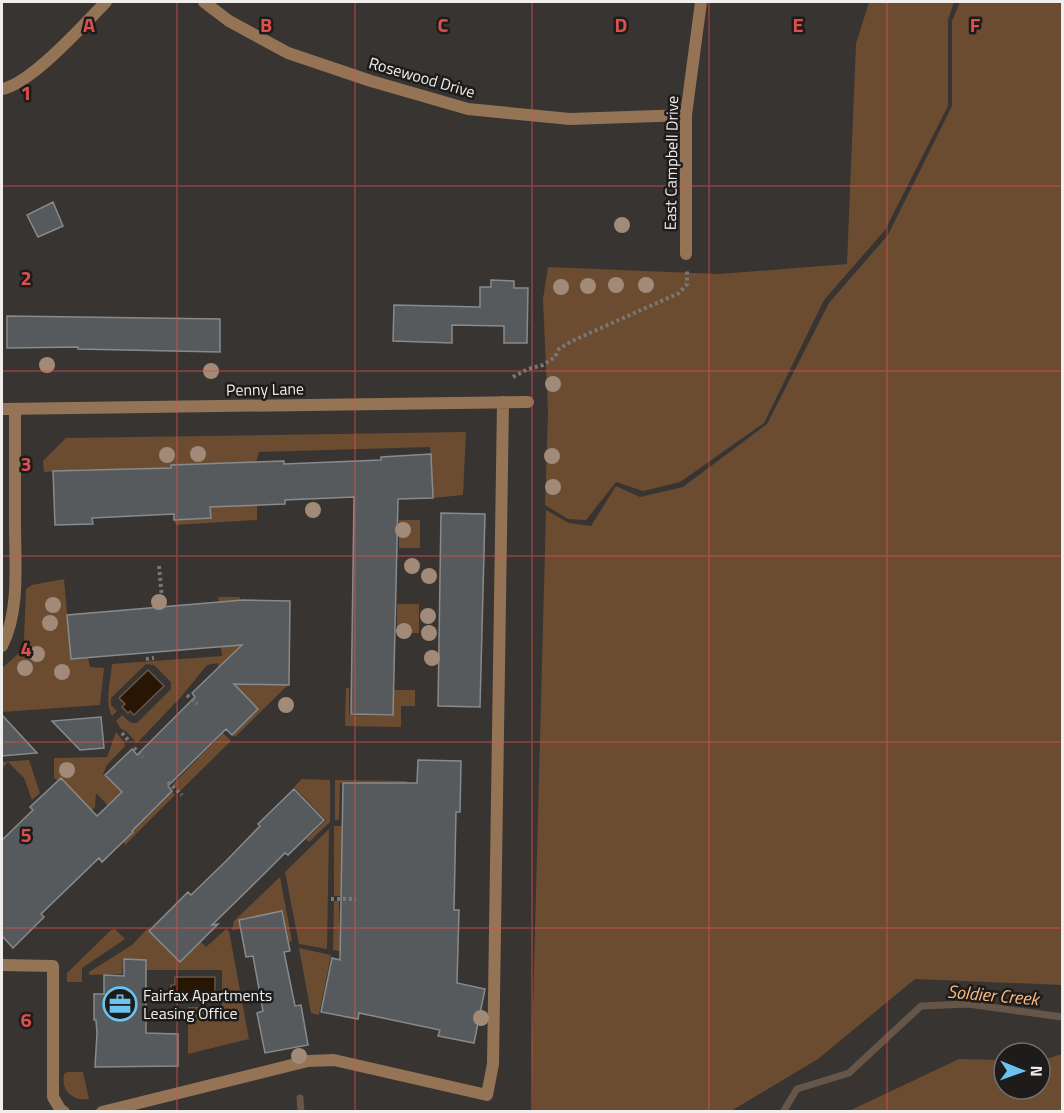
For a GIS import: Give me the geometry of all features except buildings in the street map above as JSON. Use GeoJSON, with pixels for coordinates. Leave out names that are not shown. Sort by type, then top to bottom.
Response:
{"type":"FeatureCollection","features":[{"type":"Feature","properties":{"kind":"street"},"geometry":{"type":"LineString","coordinates":[[2,89],[12,87],[57,51],[106,2]]}},
{"type":"Feature","properties":{"kind":"street","name":"Rosewood Drive"},"geometry":{"type":"LineString","coordinates":[[204,2],[229,21],[288,53],[371,81],[468,109],[570,119],[686,115]]}},
{"type":"Feature","properties":{"kind":"street","name":"East Campbell Drive"},"geometry":{"type":"LineString","coordinates":[[686,254],[686,115],[700,2]]}},
{"type":"Feature","properties":{"kind":"street"},"geometry":{"type":"LineString","coordinates":[[102,1112],[308,1061],[334,1060],[488,1095],[493,1064],[503,402]]}},
{"type":"Feature","properties":{"kind":"street","name":"Penny Lane"},"geometry":{"type":"LineString","coordinates":[[2,409],[528,402]]}},
{"type":"Feature","properties":{"kind":"street"},"geometry":{"type":"LineString","coordinates":[[2,646],[8,634],[12,612],[15,574],[15,409]]}},
{"type":"Feature","properties":{"kind":"street"},"geometry":{"type":"LineString","coordinates":[[2,965],[53,966],[53,1097],[64,1112]]}},
{"type":"Feature","properties":{"kind":"path"},"geometry":{"type":"LineString","coordinates":[[513,378],[528,369],[543,365],[555,357],[559,349],[572,341],[679,293],[687,284],[686,254]]}},
{"type":"Feature","properties":{"kind":"path"},"geometry":{"type":"LineString","coordinates":[[159,566],[162,598]]}},
{"type":"Feature","properties":{"kind":"path"},"geometry":{"type":"LineString","coordinates":[[146,659],[154,658]]}},
{"type":"Feature","properties":{"kind":"path"},"geometry":{"type":"LineString","coordinates":[[188,695],[197,704]]}},
{"type":"Feature","properties":{"kind":"path"},"geometry":{"type":"LineString","coordinates":[[122,733],[129,741]]}},
{"type":"Feature","properties":{"kind":"path"},"geometry":{"type":"LineString","coordinates":[[134,748],[143,757]]}},
{"type":"Feature","properties":{"kind":"path"},"geometry":{"type":"LineString","coordinates":[[168,782],[182,795]]}},
{"type":"Feature","properties":{"kind":"path"},"geometry":{"type":"LineString","coordinates":[[331,898],[356,899]]}},
{"type":"Feature","properties":{"kind":"shaded area"},"geometry":{"type":"Polygon","coordinates":[[[869,2],[954,2],[948,20],[948,106],[885,230],[824,300],[764,423],[680,482],[643,491],[616,482],[586,520],[568,519],[545,505],[548,412],[543,299],[548,267],[719,274],[847,264],[856,44],[869,2]]]}},
{"type":"Feature","properties":{"kind":"shaded area"},"geometry":{"type":"Polygon","coordinates":[[[960,2],[1062,2],[1062,985],[915,979],[818,1059],[731,1111],[533,1111],[532,1046],[546,510],[569,523],[591,526],[616,486],[640,497],[683,487],[767,424],[829,303],[888,235],[952,106],[952,21],[960,2]]]}},
{"type":"Feature","properties":{"kind":"shaded area"},"geometry":{"type":"Polygon","coordinates":[[[466,432],[463,495],[433,498],[430,447],[259,452],[256,462],[230,463],[232,506],[257,505],[257,520],[176,525],[174,520],[211,518],[208,463],[172,465],[172,481],[165,468],[97,471],[91,484],[90,469],[44,472],[43,461],[66,438],[466,432]]]}},
{"type":"Feature","properties":{"kind":"shaded area"},"geometry":{"type":"Polygon","coordinates":[[[399,520],[420,520],[420,548],[399,548],[399,520]]]}},
{"type":"Feature","properties":{"kind":"shaded area"},"geometry":{"type":"Polygon","coordinates":[[[64,579],[71,659],[88,658],[90,667],[104,668],[100,705],[2,712],[2,668],[18,654],[24,640],[26,589],[32,585],[64,579]]]}},
{"type":"Feature","properties":{"kind":"shaded area"},"geometry":{"type":"Polygon","coordinates":[[[218,597],[240,597],[240,659],[288,685],[235,737],[232,735],[258,708],[218,667],[218,663],[207,665],[180,698],[137,743],[121,729],[116,721],[122,715],[131,723],[137,723],[171,689],[171,682],[154,665],[146,664],[111,698],[111,705],[117,711],[112,716],[108,698],[112,664],[222,656],[221,647],[233,646],[231,602],[219,602],[218,597]]]}},
{"type":"Feature","properties":{"kind":"shaded area"},"geometry":{"type":"Polygon","coordinates":[[[397,604],[419,604],[419,633],[397,633],[397,604]]]}},
{"type":"Feature","properties":{"kind":"shaded area"},"geometry":{"type":"Polygon","coordinates":[[[148,670],[164,686],[134,715],[130,711],[128,713],[122,707],[125,704],[119,698],[148,670]]]}},
{"type":"Feature","properties":{"kind":"shaded area"},"geometry":{"type":"Polygon","coordinates":[[[346,688],[349,688],[349,715],[393,716],[394,690],[415,690],[415,706],[401,706],[401,727],[345,726],[346,688]]]}},
{"type":"Feature","properties":{"kind":"shaded area"},"geometry":{"type":"Polygon","coordinates":[[[116,732],[125,746],[107,765],[103,774],[146,817],[172,791],[175,795],[125,845],[123,841],[133,832],[96,793],[95,807],[91,811],[61,778],[58,781],[54,778],[54,758],[107,757],[116,732]]]}},
{"type":"Feature","properties":{"kind":"shaded area"},"geometry":{"type":"Polygon","coordinates":[[[223,733],[231,741],[180,791],[173,784],[223,733]]]}},
{"type":"Feature","properties":{"kind":"shaded area"},"geometry":{"type":"Polygon","coordinates":[[[29,760],[40,793],[32,800],[24,778],[8,762],[2,769],[2,762],[29,760]]]}},
{"type":"Feature","properties":{"kind":"shaded area"},"geometry":{"type":"Polygon","coordinates":[[[302,779],[330,780],[330,822],[309,842],[306,839],[326,820],[294,787],[302,779]]]}},
{"type":"Feature","properties":{"kind":"shaded area"},"geometry":{"type":"Polygon","coordinates":[[[335,780],[407,781],[408,813],[395,783],[340,783],[339,820],[335,820],[335,780]]]}},
{"type":"Feature","properties":{"kind":"shaded area"},"geometry":{"type":"Polygon","coordinates":[[[334,826],[343,826],[342,896],[334,896],[334,826]]]}},
{"type":"Feature","properties":{"kind":"shaded area"},"geometry":{"type":"Polygon","coordinates":[[[329,829],[327,949],[299,944],[285,872],[329,829]]]}},
{"type":"Feature","properties":{"kind":"shaded area"},"geometry":{"type":"Polygon","coordinates":[[[280,877],[292,941],[289,942],[283,911],[239,920],[240,929],[232,930],[234,921],[280,877]]]}},
{"type":"Feature","properties":{"kind":"shaded area"},"geometry":{"type":"Polygon","coordinates":[[[334,901],[339,901],[340,940],[395,941],[403,963],[333,950],[334,901]]]}},
{"type":"Feature","properties":{"kind":"shaded area"},"geometry":{"type":"Polygon","coordinates":[[[148,928],[180,962],[201,942],[206,947],[226,929],[229,931],[249,1039],[188,1054],[188,1007],[222,1007],[222,970],[142,970],[142,959],[123,959],[122,974],[89,975],[89,972],[132,945],[148,928]]]}},
{"type":"Feature","properties":{"kind":"shaded area"},"geometry":{"type":"Polygon","coordinates":[[[115,929],[125,939],[82,968],[82,982],[67,982],[67,973],[111,930],[115,929]]]}},
{"type":"Feature","properties":{"kind":"shaded area"},"geometry":{"type":"Polygon","coordinates":[[[299,948],[331,955],[319,1015],[311,1013],[299,948]]]}},
{"type":"Feature","properties":{"kind":"shaded area"},"geometry":{"type":"Polygon","coordinates":[[[175,977],[215,977],[215,999],[174,999],[171,985],[175,985],[175,977]]]}},
{"type":"Feature","properties":{"kind":"shaded area"},"geometry":{"type":"Polygon","coordinates":[[[1062,1054],[1062,1111],[849,1111],[959,1059],[992,1060],[992,1101],[1052,1101],[1052,1057],[1062,1054]]]}},
{"type":"Feature","properties":{"kind":"shaded area"},"geometry":{"type":"Polygon","coordinates":[[[83,1072],[89,1099],[69,1094],[64,1085],[64,1074],[83,1072]]]}},
{"type":"Feature","properties":{"kind":"waterway","name":"Soldier Creek"},"geometry":{"type":"LineString","coordinates":[[783,1112],[797,1089],[849,1073],[921,1006],[968,1004],[1062,1017]]}},
{"type":"Feature","properties":{"kind":"waterway"},"geometry":{"type":"LineString","coordinates":[[300,1098],[301,1112]]}},
{"type":"Feature","properties":{"kind":"place","name":"Fairfax Apartments Leasing Office"},"geometry":{"type":"Point","coordinates":[120,1004]}}]}
